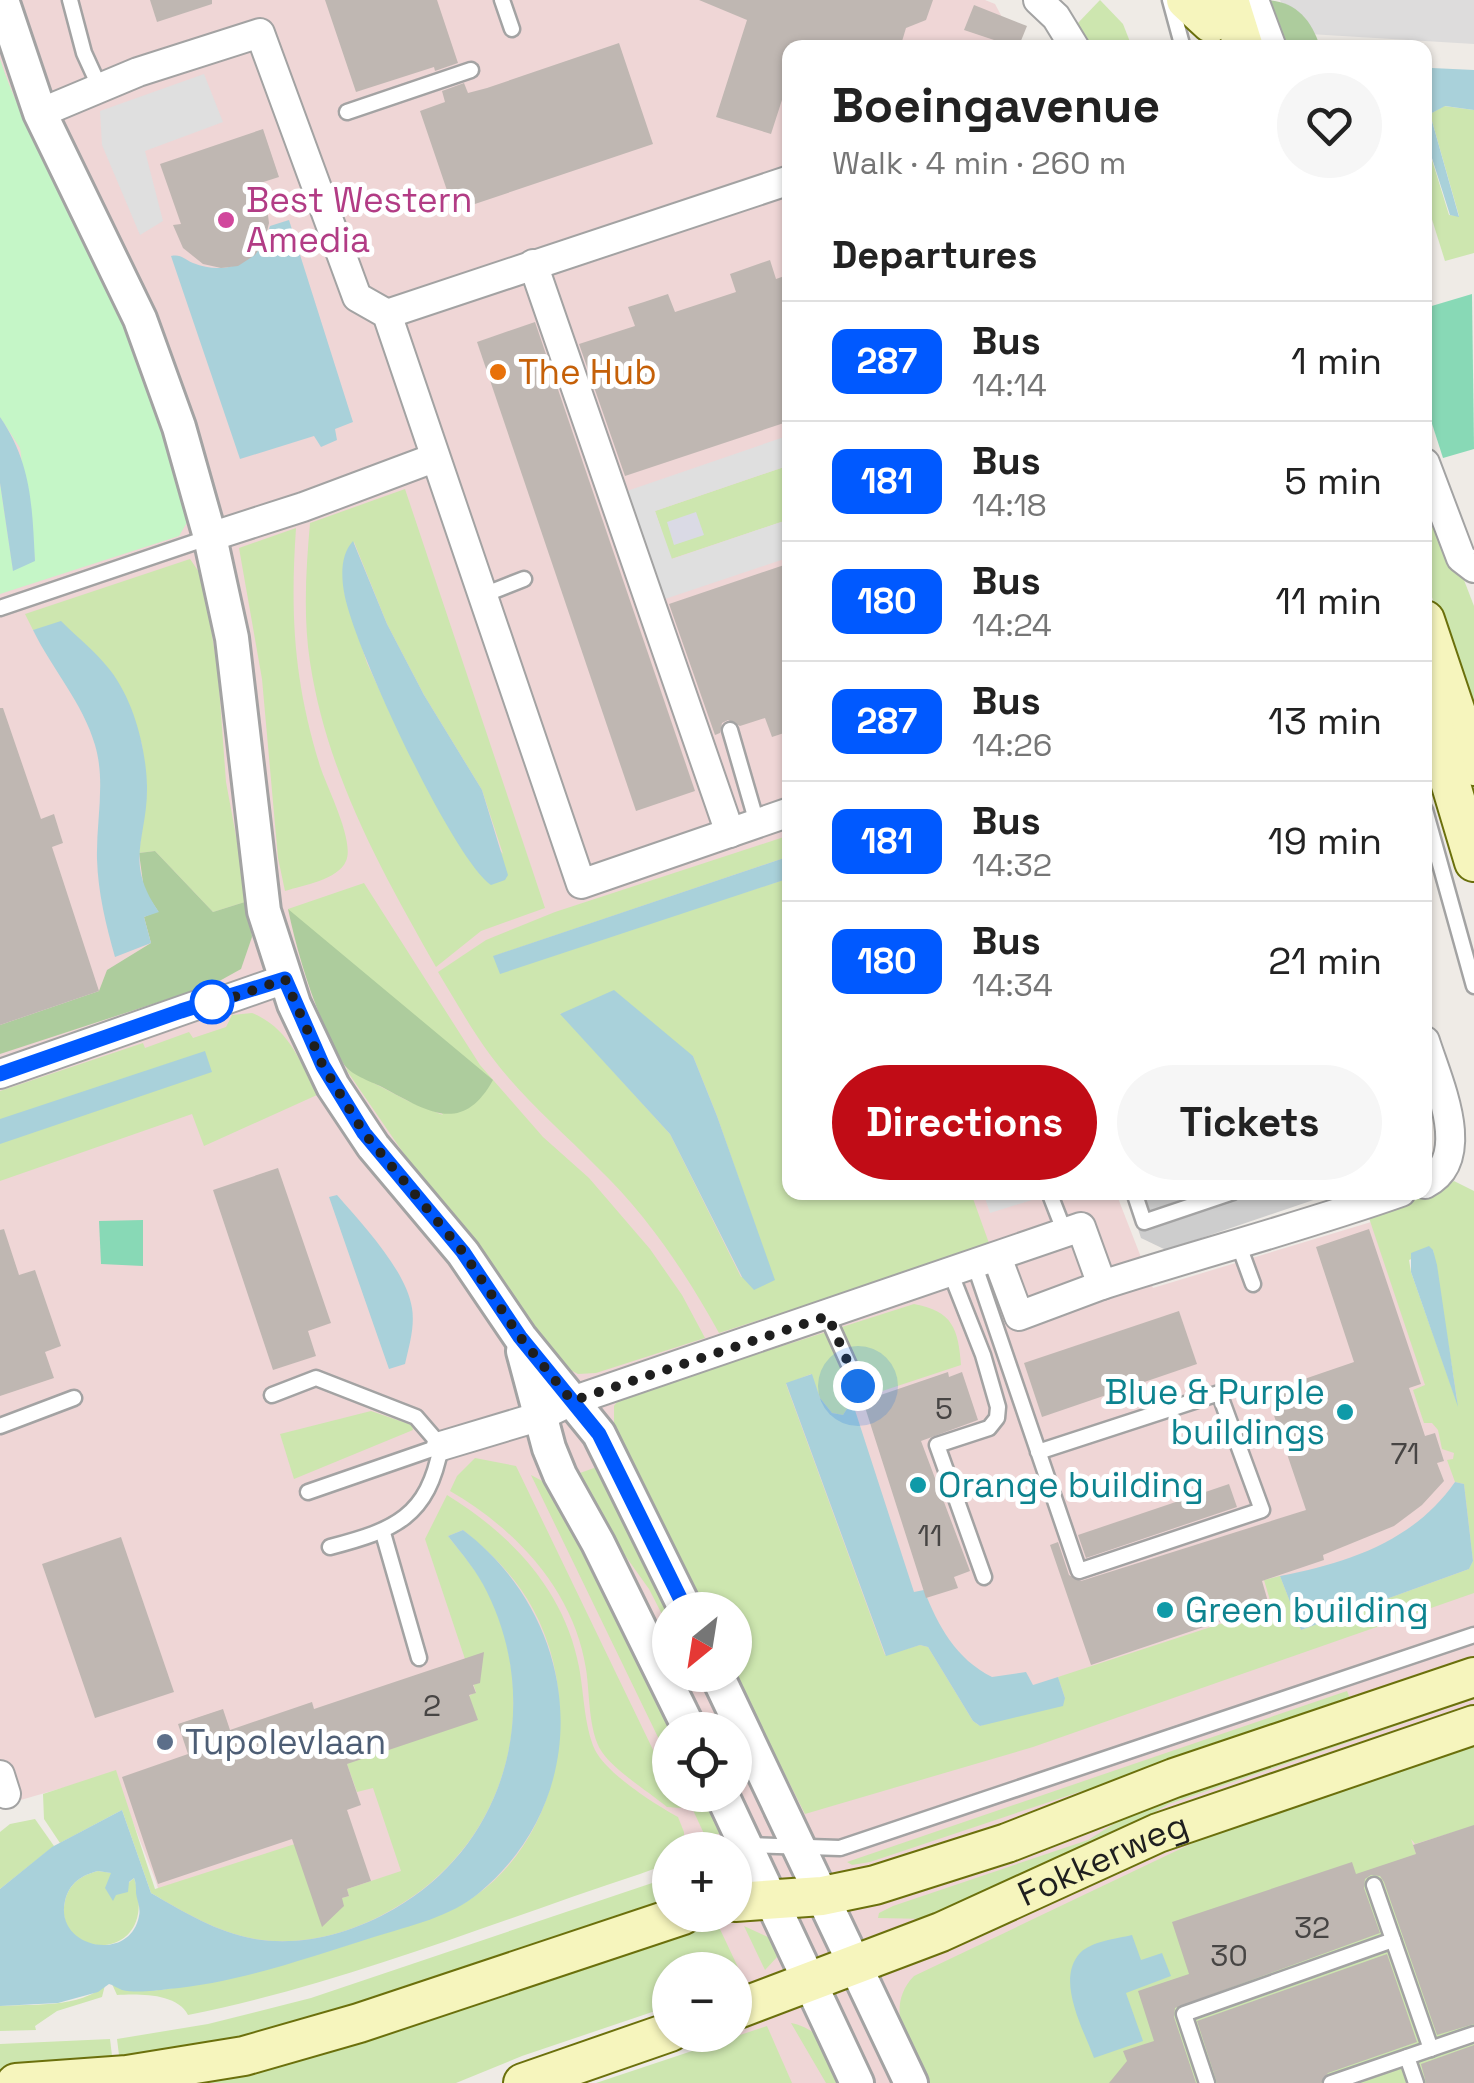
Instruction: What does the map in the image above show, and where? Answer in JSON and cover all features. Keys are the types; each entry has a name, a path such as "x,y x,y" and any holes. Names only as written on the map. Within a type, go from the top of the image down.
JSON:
{"main road":[{"path":"1206,20 1233,40"},
{"path":"1432,641 1474,766"},
{"path":"1432,721 1474,862"},
{"name":"Fokkerweg","path":"753,1901 822,1896 876,1885 1007,1843 1174,1778 1474,1677"},
{"name":"Fokkerweg","path":"752,2004 941,1932 1158,1833 1474,1725"},
{"path":"16,2083 156,2072 259,2052 360,2023 652,1925"},
{"path":"523,2083 652,2038"}],"street":[{"path":"2,0 40,113 140,319 180,427 232,638 264,911 285,979 323,1066 364,1133 463,1252 520,1337 606,1446 677,1592"},
{"path":"1254,0 1269,40"},
{"path":"1042,3 1068,40"},
{"path":"40,113 138,72 260,33 357,297 387,314 581,884 782,815"},
{"path":"387,314 782,183"},
{"path":"532,264 648,595 743,828"},
{"path":"210,537 434,458"},
{"path":"1432,482 1460,558 1474,568"},
{"path":"0,1074 206,1002 225,1000 285,979"},
{"path":"1432,1061 1456,1131 1456,1152 1449,1168 1432,1179"},
{"path":"974,1266 1019,1316 1238,1241 1302,1227 1378,1200"},
{"path":"440,1446 540,1416 572,1401 1082,1228 1102,1286"},
{"path":"520,1337 560,1475 598,1542 681,1712"},
{"path":"725,1692 911,2083"},
{"path":"753,1901 809,1983 857,2083"}],"lane":[{"path":"70,0 84,53 100,88"},
{"path":"502,0 512,29"},
{"path":"1170,0 1206,20"},
{"path":"347,112 471,70"},
{"path":"0,608 210,537"},
{"path":"481,596 524,579"},
{"path":"730,730 743,828"},
{"path":"1432,835 1474,986"},
{"path":"1053,1200 1065,1233"},
{"path":"1137,1200 1144,1222 1209,1200"},
{"path":"1238,1241 1253,1284"},
{"path":"974,1266 982,1355 998,1407 997,1418 990,1428 937,1445 984,1577"},
{"path":"974,1266 1038,1452 1079,1571 1262,1510 1219,1393 1038,1452"},
{"path":"828,1316 858,1386"},
{"path":"272,1395 316,1378 416,1417 440,1446 435,1477 426,1496 383,1533 330,1547"},
{"path":"0,1426 74,1398"},
{"path":"308,1492 440,1446"},
{"path":"383,1533 419,1658"},
{"path":"752,1845 836,1849 1474,1635"},
{"path":"1374,1886 1431,2049"},
{"path":"1207,2083 1184,2014 1394,1940"},
{"path":"1331,2083 1363,2078 1407,2057 1474,2034"},
{"path":"1407,2057 1416,2083"}],"shaded area":[{"path":"0,0 985,0 995,4 1014,40 782,40 782,1200 1119,1200 1153,1288 1381,1219 1474,1422 1474,2083 758,2083 745,2052 752,2052 752,1952 719,1952 700,1932 752,1932 752,1832 652,1832 652,1840 191,1991 156,1882 114,1773 0,1806"},
{"path":"1280,0 1474,0 1474,44 1293,33"},
{"path":"204,74 223,122 145,151 163,221 140,235 102,145 100,111"},
{"path":"782,438 782,468 655,511 672,559 782,522 782,560 662,600 624,492"},
{"path":"696,512 704,535 674,545 667,522"},
{"path":"986,1200 1032,1200 990,1213"},
{"path":"1128,1200 1313,1200 1166,1250 1141,1238"}],"green space":[{"path":"1100,0 1123,24 1129,40 1085,40 1077,24"},
{"path":"1263,0 1292,7 1306,19 1317,40 1278,40"},
{"path":"0,59 19,109 107,285 157,417 189,519 179,536 0,594 0,483 13,570 35,560 20,448 0,417"},
{"path":"1444,106 1474,110 1474,253 1445,261 1432,219 1432,160 1449,215 1459,216 1432,113"},
{"path":"1472,294 1474,449 1443,458 1432,424 1432,306"},
{"path":"782,468 782,522 671,559 655,511"},
{"path":"405,489 545,908 481,931 436,967 376,857 329,743 308,645 310,523","holes":["354,542 387,624 424,695 482,790 503,854 398,730 367,663 344,592"]},
{"path":"1432,497 1474,606 1474,709 1452,661 1432,597"},
{"path":"296,528 294,620 299,677 311,735 344,828 348,852 336,873 285,891 278,858 262,679 239,548"},
{"path":"190,559 203,578 218,673 226,782 248,901 213,912 155,851 139,853 147,789 142,745 133,716 109,670 50,627 33,630 25,614"},
{"path":"782,838 782,859 494,956 782,880 782,1200 974,1200 990,1246 719,1333 649,1225 503,1071 438,972 486,940 555,912","holes":["560,1013 693,1056 774,1280 741,1277 670,1134"]},
{"path":"155,851 213,912 248,901 252,937 241,969 214,984 0,1054 0,1025 99,991 107,970 151,943 144,917 158,911 144,890 139,853"},
{"path":"364,883 480,1065 543,1137 589,1178 650,1249 682,1295 705,1338 596,1373 578,1374 557,1363 466,1228 413,1167 345,1068 443,1115 288,909"},
{"path":"288,909 493,1080 481,1097 469,1108 443,1114 414,1104 346,1067 317,1008"},
{"path":"252,1013 284,1037 317,1095 204,1146 192,1114 0,1181 0,1091 143,1043 145,1048 189,1032 193,1038 226,1027 232,1015"},
{"path":"1454,1181 1474,1191 1474,1593 1033,1747 805,1814 744,1692 752,1692 752,1592 693,1592 614,1426 614,1406 620,1398 914,1304 945,1317 958,1341 961,1365 852,1401 843,1415 832,1413 820,1398 811,1374 786,1384 885,1655 920,1645 928,1647 973,1721 980,1726 1065,1698 1058,1677 1272,1607 1264,1580 1280,1576 1301,1630 1469,1569 1473,1561 1464,1484 1455,1482 1447,1460 1453,1459 1454,1453 1442,1449 1438,1430 1432,1423 1424,1423 1413,1390 1425,1385 1368,1215 1414,1200 1432,1200 1432,1194","holes":["1433,1250 1456,1400 1409,1260"]},
{"path":"143,1220 143,1266 101,1264 99,1221"},
{"path":"371,1411 412,1425 413,1430 294,1479 280,1434"},
{"path":"475,1458 516,1466 652,1748 652,1795 608,1759 597,1743 579,1641 555,1588 519,1543 450,1491 457,1476"},
{"path":"605,1464 662,1592 652,1595 569,1477"},
{"path":"531,1475 546,1483 554,1481 652,1683 652,1692 657,1692 666,1712 652,1712 652,1725"},
{"path":"447,1495 493,1528 532,1567 548,1589 572,1639 595,1750 621,1779 652,1801 652,1812 670,1812 678,1817 684,1832 652,1832 652,1870 303,1987 188,2015 167,1999 117,1995 112,1984 140,1991 191,1985 294,1961 431,1918 475,1896 505,1870 528,1838 545,1802 556,1764 560,1724 557,1684 548,1645 526,1597 502,1566 463,1530 448,1536 488,1592 505,1636 513,1681 512,1726 504,1770 487,1811 463,1849 432,1882 393,1909 326,1936 273,1941 241,1936 151,1893 122,1810 60,1843 44,1819 43,1794 116,1770 155,1889 301,1842 323,1904 349,1896 347,1889 401,1871 373,1788 357,1792 347,1764 476,1692 425,1539"},
{"path":"1347,1691 1351,1701 1128,1781 1079,1792 870,1862 847,1862"},
{"path":"1474,1691 1474,1699 1169,1804 1090,1849 927,1919 878,1918 879,1913 893,1906 1088,1840 1136,1810"},
{"path":"1474,1739 1474,1826 1415,1844 1411,1839 1468,2008 1474,2007 1474,2083 925,2083 906,2042 900,2015 900,2001 914,1976 1262,1810"},
{"path":"694,1812 715,1812 724,1832 703,1832"},
{"path":"35,1819 54,1846 0,1889 0,1832 10,1824"},
{"path":"98,1871 112,1873 116,1894 134,1878 139,1907 133,1927 121,1940 105,1945 88,1943 74,1935 65,1921 65,1901 70,1889"},
{"path":"652,1883 652,1911 328,2020 120,2063 117,2039 208,2024 311,1998"},
{"path":"752,1930 772,1939 779,1955 765,1970 747,1932"},
{"path":"673,1932 721,1932 731,1952 652,1952 652,2012 456,2083 167,2083"},
{"path":"105,1985 102,1997 57,2011 35,2026 36,2030 0,2031 0,2006 70,2001"},
{"path":"791,2023 819,2038 847,2083 826,2083"},
{"path":"767,2026 792,2083 596,2083 689,2052 752,2052 752,2031"},
{"path":"110,2039 113,2064 0,2071 0,2044"}],"water":[{"path":"1432,68 1474,70 1474,110 1445,106 1432,113"},
{"path":"1432,121 1459,217 1450,215 1432,158"},
{"path":"289,220 353,422 335,429 337,440 321,447 314,436 240,459 171,256 206,267 230,267 258,249 270,226"},
{"path":"0,417 19,452 33,522 35,561 13,571 0,483"},
{"path":"353,541 387,624 424,695 482,790 508,875 505,880 491,885 474,867 429,794 384,700 344,592 343,565"},
{"path":"61,621 99,657 118,682 132,710 144,756 147,786 140,863 148,894 159,912 144,917 151,943 115,957 98,872 100,787 95,745 83,715 33,630"},
{"path":"782,859 782,881 500,974 493,956"},
{"path":"614,990 693,1056 775,1280 754,1290 742,1277 670,1134 560,1014"},
{"path":"205,1051 212,1072 0,1144 0,1119"},
{"path":"337,1195 382,1248 408,1293 413,1322 405,1364 389,1369 329,1197"},
{"path":"1429,1246 1437,1265 1458,1407 1411,1272 1411,1253"},
{"path":"812,1374 820,1398 832,1413 843,1415 852,1401 914,1592 924,1590 935,1616 958,1651 992,1677 1026,1672 1033,1685 1058,1677 1065,1698 1063,1706 980,1726 973,1721 928,1647 920,1645 886,1656 786,1383"},
{"path":"1455,1482 1464,1484 1473,1561 1469,1569 1301,1630 1280,1576 1330,1564 1378,1546 1420,1520"},
{"path":"463,1530 503,1567 532,1611 552,1658 560,1708 558,1758 543,1807 517,1853 479,1893 429,1920 246,1975 151,1991 127,1991 109,1984 98,1992 58,2003 0,2006 0,1889 52,1847 122,1810 151,1893 227,1932 255,1939 309,1939 361,1925 394,1909 432,1882 464,1849 488,1811 504,1770 512,1726 512,1681 504,1636 487,1592 448,1536","holes":["98,1871 111,1873 105,1888 113,1901 116,1895 128,1892 129,1882 134,1878 139,1916 133,1931 122,1941 94,1944 71,1930 65,1917 65,1901 70,1889 82,1878"]},
{"path":"1132,1935 1141,1960 1162,1953 1171,1976 1126,1993 1143,2041 1094,2058 1074,2005 1070,1977 1073,1964 1091,1946"}],"building":[{"path":"150,0 212,0 212,4 157,22"},
{"path":"325,0 437,0 458,63 356,92"},
{"path":"699,0 933,0 926,20 906,28 902,40 782,40 782,100 771,134 716,117 747,20"},
{"path":"974,5 1027,26 1021,40 994,40 964,30"},
{"path":"619,43 653,144 454,211 420,111 445,102 442,91 464,83 468,93"},
{"path":"263,129 279,177 254,185 266,200 269,223 265,240 255,255 238,266 203,264 183,248 173,225 181,224 160,164"},
{"path":"770,260 776,279 782,277 782,424 625,476 579,344 635,326 628,307 668,294 675,312 736,292 730,274"},
{"path":"535,322 695,791 636,811 477,342"},
{"path":"782,566 782,734 772,737 765,718 740,726 728,720 715,735 669,604"},
{"path":"0,708 41,819 54,814 63,843 52,847 99,991 0,1025"},
{"path":"278,1168 331,1323 308,1331 316,1356 273,1370 213,1190"},
{"path":"4,1229 19,1275 35,1270 61,1346 45,1352 54,1378 0,1396 0,1230"},
{"name":"Blue & Purple buildings","path":"1369,1229 1421,1384 1409,1388 1425,1436 1435,1433 1444,1461 1437,1463 1444,1481 1422,1505 1394,1526 1323,1555 1324,1560 1262,1581 1269,1605 1091,1665 1050,1545 1058,1542 1069,1575 1081,1581 1306,1510 1266,1392 1354,1362 1316,1247"},
{"path":"1179,1311 1197,1364 1042,1417 1024,1363"},
{"name":"Orange building","path":"948,1372 949,1377 962,1372 978,1420 921,1441 970,1571 954,1577 958,1588 926,1598 863,1401"},
{"path":"1229,1484 1237,1507 1086,1558 1078,1535"},
{"path":"121,1537 174,1692 95,1718 42,1564"},
{"path":"484,1652 480,1683 473,1685 476,1693 469,1695 478,1720 347,1764 361,1805 347,1810 371,1881 347,1889 349,1896 342,1898 344,1906 322,1927 292,1839 158,1884 122,1777 188,1754 178,1724 223,1709 230,1730 312,1702 314,1709"},
{"path":"1474,1825 1474,2024 1437,2035 1384,1882 1380,1876 1371,1875 1365,1879 1364,1888 1380,1933 1175,2008 1174,2017 1196,2083 1109,2083 1127,2061 1123,2051 1154,2041 1138,1991 1189,1974 1172,1922 1352,1862 1356,1874 1416,1854 1413,1845"},
{"path":"1387,1954 1417,2042 1328,2073 1321,2083 1217,2083 1197,2021"},
{"path":"1474,2045 1474,2083 1426,2083 1421,2064"}],"bus line":[{"name":"287","path":"0,1074 206,1002 225,1000 285,979 333,1086 364,1133 463,1252 520,1337 599,1434 677,1592"}],"place":[{"name":"Best Western Amedia","path":"226,220"},
{"name":"The Hub","path":"498,372"},
{"name":"Blue & Purple buildings","path":"1345,1412"},
{"name":"Orange building","path":"918,1485"},
{"name":"Green building","path":"1165,1610"},
{"name":"Tupolevlaan","path":"165,1742"}],"route":[{"path":"212,1002 206,1002 225,1000 285,979 333,1086 364,1133 463,1252 520,1337 572,1401 828,1316 858,1386"}]}
